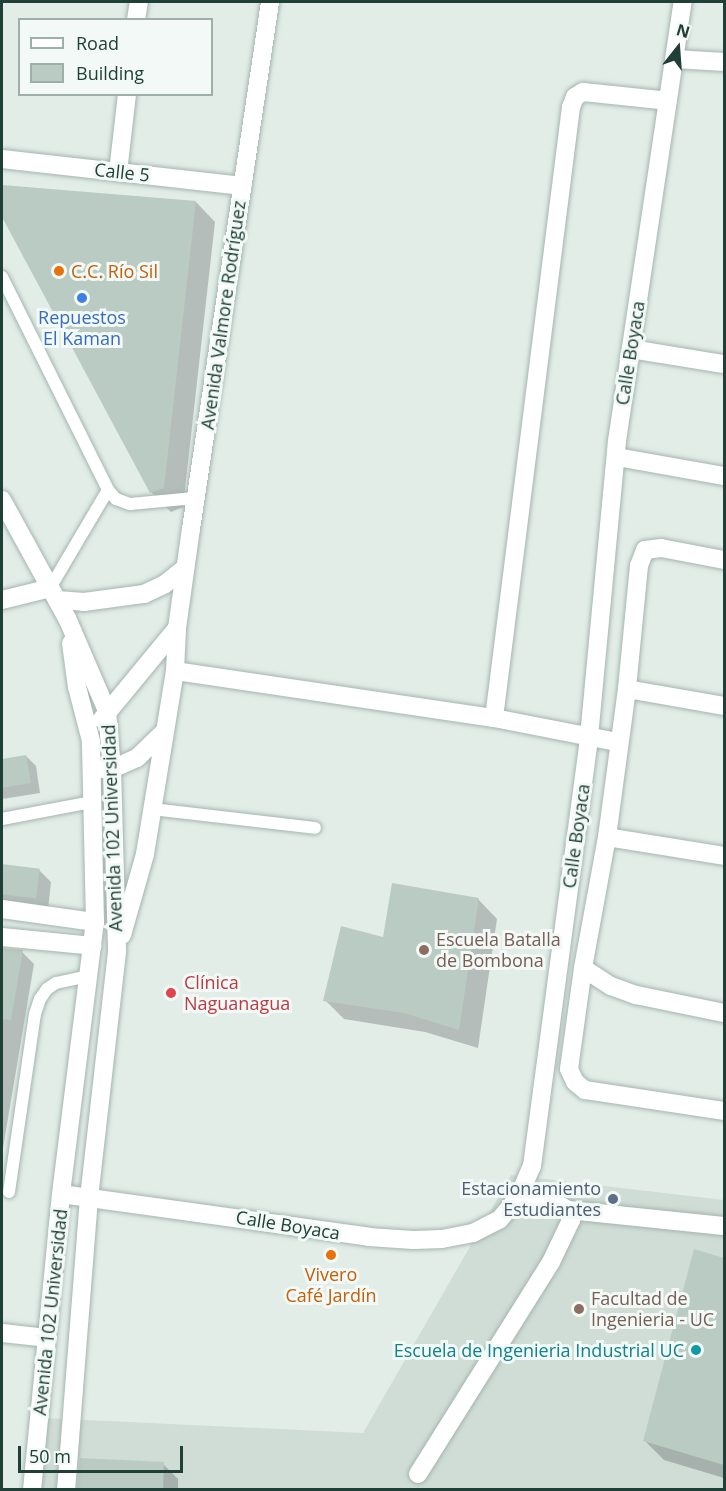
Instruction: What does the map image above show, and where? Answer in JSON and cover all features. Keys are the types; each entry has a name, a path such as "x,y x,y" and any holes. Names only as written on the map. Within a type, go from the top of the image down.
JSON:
{"street":[{"path":"136,18 138,2"},
{"name":"Avenida Valmore Rodríguez","path":"117,952 145,854 175,671 177,628 195,498 270,2"},
{"name":"Calle Boyaca","path":"61,1194 369,1237 413,1240 442,1239 473,1233 500,1219 519,1196 532,1166 589,737 617,458 631,349 683,2"},
{"path":"675,59 724,62"},
{"path":"494,718 571,107 575,97 583,93 668,101"},
{"path":"118,172 127,96"},
{"name":"Calle 5","path":"2,159 242,186"},
{"path":"631,349 724,364"},
{"path":"617,458 724,476"},
{"path":"2,501 67,618"},
{"path":"724,560 661,548 645,550 639,566 627,689 618,742 607,837 583,968 569,1069 575,1082 592,1091 724,1111"},
{"path":"2,600 54,594 84,602 144,594 165,584 186,567"},
{"name":"Avenida 102 Universidad","path":"66,1490 89,1198 117,952 112,769 107,711 67,618"},
{"name":"Avenida 102 Universidad","path":"32,1490 61,1194 95,922 91,741 77,687 67,618"},
{"path":"91,741 107,711 177,628"},
{"path":"175,671 494,718 618,742"},
{"path":"627,689 724,706"},
{"path":"92,770 112,769 137,758 164,732"},
{"path":"607,837 724,856"},
{"path":"2,909 95,922"},
{"path":"2,937 93,946"},
{"path":"583,968 611,986 636,995 724,1013"},
{"path":"519,1196 561,1206 568,1210 724,1226"},
{"path":"418,1474 551,1263 571,1220 568,1210"},
{"path":"2,1333 47,1338"}],"lane":[{"path":"2,277 108,490 116,499 130,504 195,498"},
{"path":"54,594 108,490"},
{"path":"2,819 92,802"},
{"path":"152,809 315,828"},
{"path":"9,1192 35,1014 40,999 47,989 56,983 88,976"}],"shaded area":[{"name":"Facultad de Ingenieria - UC","path":"511,1175 724,1200 724,1489 41,1490 44,1418 363,1433"}],"building":[{"path":"2,185 196,201 164,488 150,493 2,217"},
{"path":"26,755 31,783 2,788 2,759"},
{"path":"2,864 40,869 36,898 2,894"},
{"path":"392,883 479,898 459,1030 404,1013 323,1001 341,926 383,937"},
{"path":"2,948 23,950 11,1020 2,1019"},
{"name":"Escuela de Ingenieria Industrial UC","path":"694,1249 724,1258 724,1465 643,1441"},
{"path":"80,1458 164,1462 163,1490 77,1490"}],"place":[{"name":"C.C. Río Sil","path":"59,271"},
{"name":"Repuestos El Kaman","path":"82,298"},
{"name":"Escuela Batalla de Bombona","path":"424,950"},
{"name":"Clínica Naguanagua","path":"171,993"},
{"name":"Estacionamiento Estudiantes","path":"613,1199"},
{"name":"Vivero Café Jardín","path":"331,1255"},
{"name":"Facultad de Ingenieria - UC","path":"579,1309"},
{"name":"Escuela de Ingenieria Industrial UC","path":"696,1350"}]}
